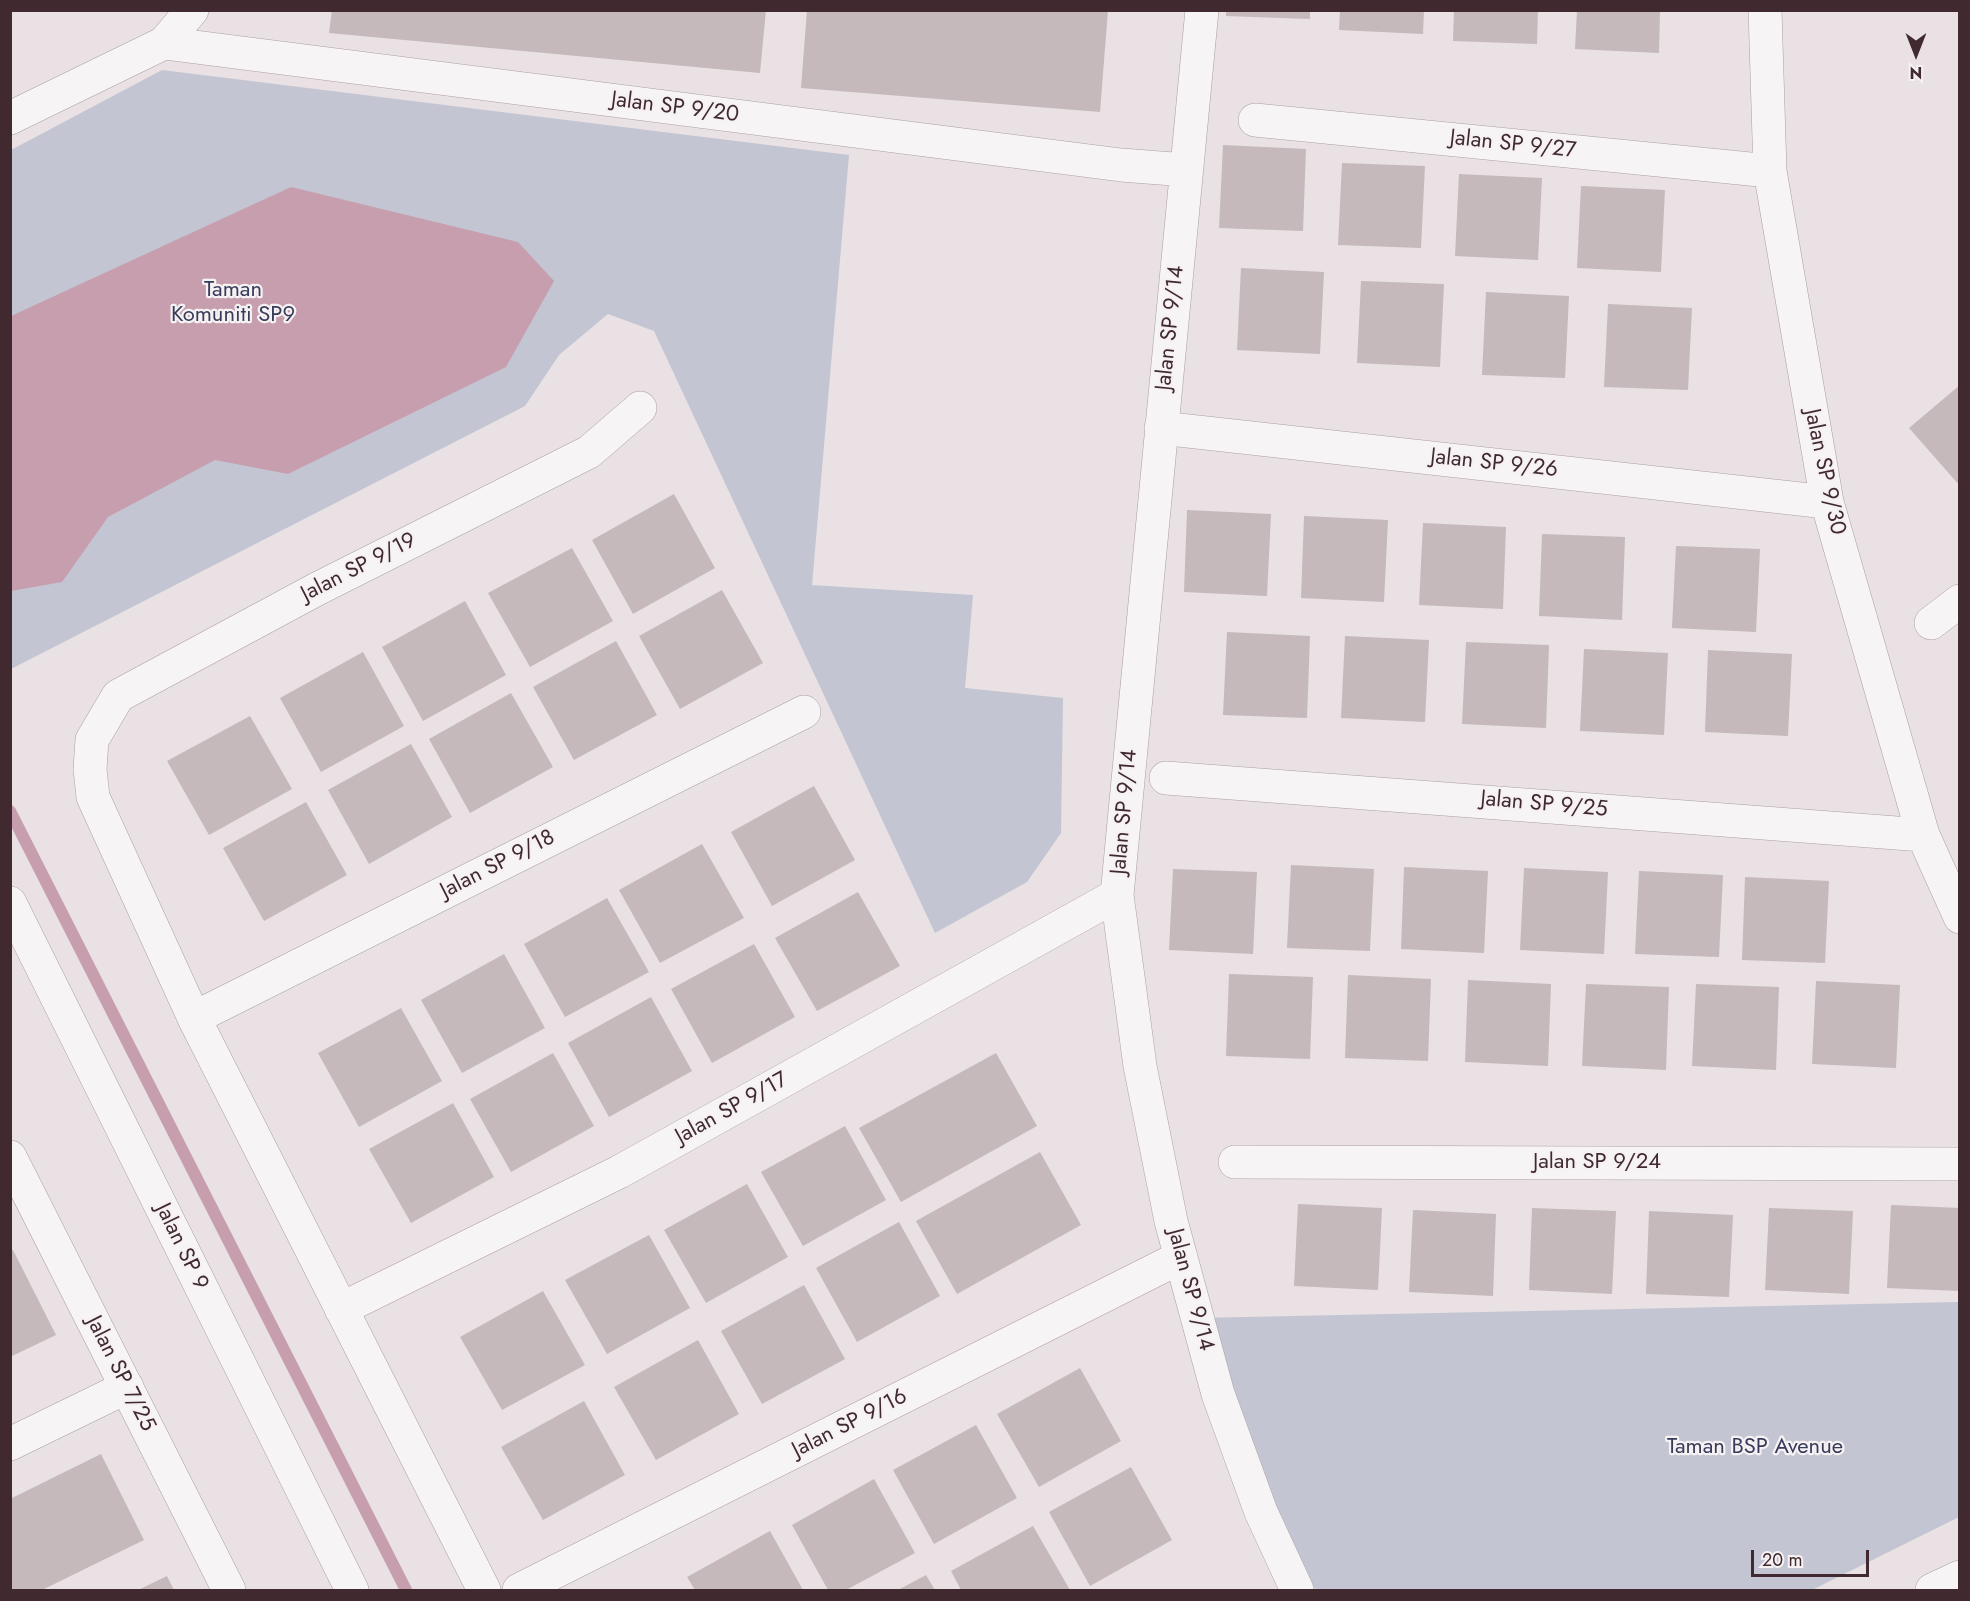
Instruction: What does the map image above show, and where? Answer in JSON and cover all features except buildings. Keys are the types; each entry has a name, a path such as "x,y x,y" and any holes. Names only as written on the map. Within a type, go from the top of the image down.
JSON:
{"street":[{"path":"10,118 164,43 192,10"},
{"name":"Jalan SP 9/14","path":"1202,10 1117,895 1140,1066 1171,1221 1218,1394 1261,1512 1297,1590"},
{"name":"Jalan SP 9/30","path":"1765,10 1770,171 1827,502 1923,835 1959,917"},
{"name":"Jalan SP 9/20","path":"164,43 1121,165 1186,170"},
{"name":"Jalan SP 9/27","path":"1255,120 1770,171"},
{"name":"Jalan SP 9/19","path":"194,1018 93,797 90,769 92,740 118,696 317,589 589,452 640,408"},
{"name":"Jalan SP 9/26","path":"1161,428 1827,502"},
{"path":"1931,623 1959,601"},
{"name":"Jalan SP 9/18","path":"194,1018 804,712"},
{"name":"Jalan SP 9/25","path":"1166,778 1923,835"},
{"name":"Jalan SP 9/17","path":"341,1310 619,1172 1117,895"},
{"name":"Jalan SP 9","path":"10,903 352,1590"},
{"path":"194,1018 484,1590"},
{"name":"Jalan SP 7/25","path":"10,1157 230,1590"},
{"name":"Jalan SP 9/24","path":"1235,1162 1959,1164"},
{"name":"Jalan SP 9/16","path":"519,1590 1181,1257"},
{"path":"10,1444 127,1387"},
{"path":"1932,1590 1959,1576"}],"green space":[{"name":"Taman Komuniti SP9","path":"162,70 849,155 812,585 973,595 965,688 1063,698 1061,833 1027,882 935,933 654,331 608,314 559,355 525,406 11,669 11,150"},
{"name":"Taman BSP Avenue","path":"1959,1302 1959,1517 1812,1590 1316,1590 1271,1534 1198,1318"}],"shaded area":[{"path":"291,187 518,242 554,281 506,367 288,474 215,460 108,517 62,582 11,591 11,316"}],"waterway":[{"path":"10,811 406,1590"}]}
